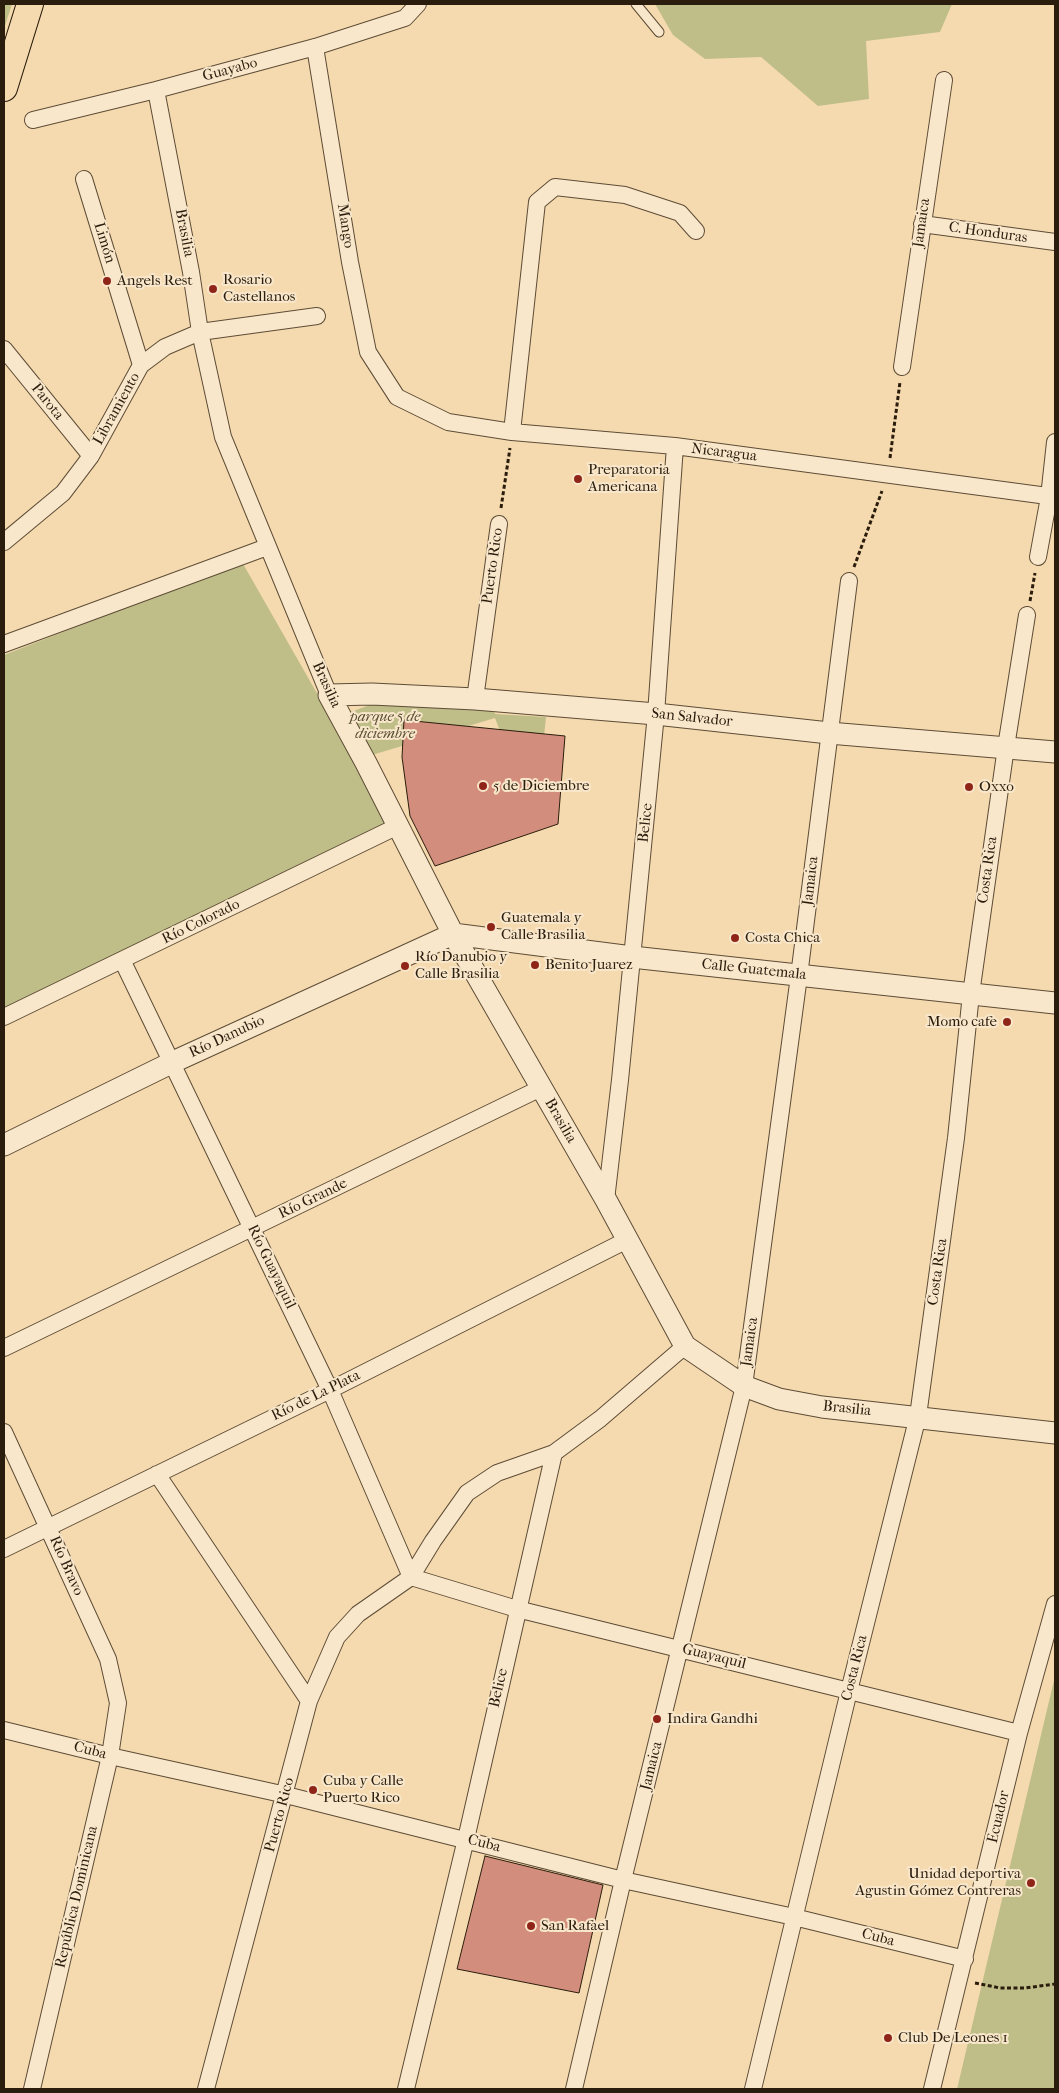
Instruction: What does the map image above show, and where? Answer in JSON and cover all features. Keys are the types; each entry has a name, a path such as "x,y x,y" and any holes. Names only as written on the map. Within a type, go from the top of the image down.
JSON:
{"main road":[{"path":"4,88 30,4"}],"street":[{"name":"Guayabo","path":"33,120 156,90 315,47 405,18 418,4"},
{"name":"Mango","path":"315,47 350,262 368,352 397,397"},
{"name":"Jamaica","path":"902,367 944,80"},
{"name":"Brasilia","path":"156,90 191,272 200,332 223,437 267,547 329,694 453,934 606,1200 685,1346 744,1386 779,1399 822,1407 918,1416 1055,1433"},
{"name":"Limón","path":"84,179 141,365"},
{"path":"512,432 537,202 555,187 625,195 680,213 696,231"},
{"name":"C. Honduras","path":"922,224 1055,242"},
{"name":"Libramiento","path":"4,542 63,493 91,456 141,365 165,347 200,332 317,316"},
{"name":"Parota","path":"4,349 91,456"},
{"name":"Nicaragua","path":"397,397 448,422 512,432 675,446 1052,497"},
{"path":"1038,557 1052,497 1055,442"},
{"name":"Belice","path":"606,1200 656,714 675,446"},
{"name":"Puerto Rico","path":"475,699 499,524"},
{"path":"4,644 267,547"},
{"name":"Jamaica","path":"574,2089 744,1386 799,976 848,581"},
{"name":"Costa Rica","path":"753,2089 849,1691 918,1416 956,1138 971,994 1027,615"},
{"name":"San Salvador","path":"329,694 475,699 656,714 829,733 1055,752"},
{"name":"Río Colorado","path":"4,1017 398,826"},
{"name":"Calle Guatemala","path":"453,934 632,957 1055,1003"},
{"name":"Río Danubio","path":"4,1145 173,1062 453,934"},
{"name":"Río Guayaquil","path":"122,960 330,1390 411,1577"},
{"name":"Río Grande","path":"4,1348 540,1088"},
{"name":"Río de La Plata","path":"4,1549 330,1390 628,1240"},
{"path":"411,1577 433,1541 467,1493 497,1473 554,1453 600,1418 685,1346"},
{"name":"Río Bravo","path":"4,1432 108,1659 118,1703"},
{"name":"Belice","path":"406,2089 466,1839 554,1453"},
{"path":"157,1474 309,1701"},
{"name":"Puerto Rico","path":"206,2089 286,1795 309,1701 336,1637 358,1614 411,1577"},
{"name":"Guayaquil","path":"411,1577 517,1609 1019,1733"},
{"name":"Ecuador","path":"932,2089 1019,1733 1055,1604"},
{"name":"República Dominicana","path":"32,2089 110,1756 118,1703"},
{"name":"Cuba","path":"4,1730 110,1756 286,1795 624,1880 794,1917 965,1959"}],"lane":[{"path":"636,4 659,32"}],"path":[{"name":"Puerto Rico","path":"499,524 512,432"},
{"path":"1027,615 1038,557"},
{"path":"959,1980 1000,1988 1025,1988 1055,1984"}],"green space":[{"path":"4,4 12,4 4,29"},
{"path":"655,4 952,4 940,32 866,41 869,99 818,106 761,57 705,59 673,35"},
{"path":"242,562 390,821 4,1010 4,655"},
{"name":"parque 5 de diciembre","path":"380,701 492,706 495,714 546,717 542,756 511,760 495,718 372,755 351,712"},
{"name":"Unidad deportiva Agustin Gómez Contreras","path":"1055,1676 1055,2089 957,2089"}],"building":[{"name":"5 de Diciembre","path":"404,720 565,736 558,824 435,866 410,816 402,757"},
{"name":"San Rafael","path":"485,1856 603,1885 579,1993 457,1969"}],"place":[{"name":"Angels Rest","path":"107,281"},
{"name":"Rosario Castellanos","path":"213,289"},
{"name":"Preparatoria Americana","path":"578,479"},
{"name":"5 de Diciembre","path":"483,786"},
{"name":"Oxxo","path":"969,787"},
{"name":"Guatemala y Calle Brasilia","path":"491,927"},
{"name":"Costa Chica","path":"735,938"},
{"name":"Benito Juarez","path":"535,965"},
{"name":"Río Danubio y Calle Brasilia","path":"405,966"},
{"name":"Momo cafe","path":"1007,1022"},
{"name":"Indira Gandhi","path":"657,1719"},
{"name":"Cuba y Calle Puerto Rico","path":"313,1790"},
{"name":"Unidad deportiva Agustin Gómez Contreras","path":"1031,1883"},
{"name":"San Rafael","path":"531,1926"},
{"name":"Club De Leones 1","path":"888,2038"}]}
